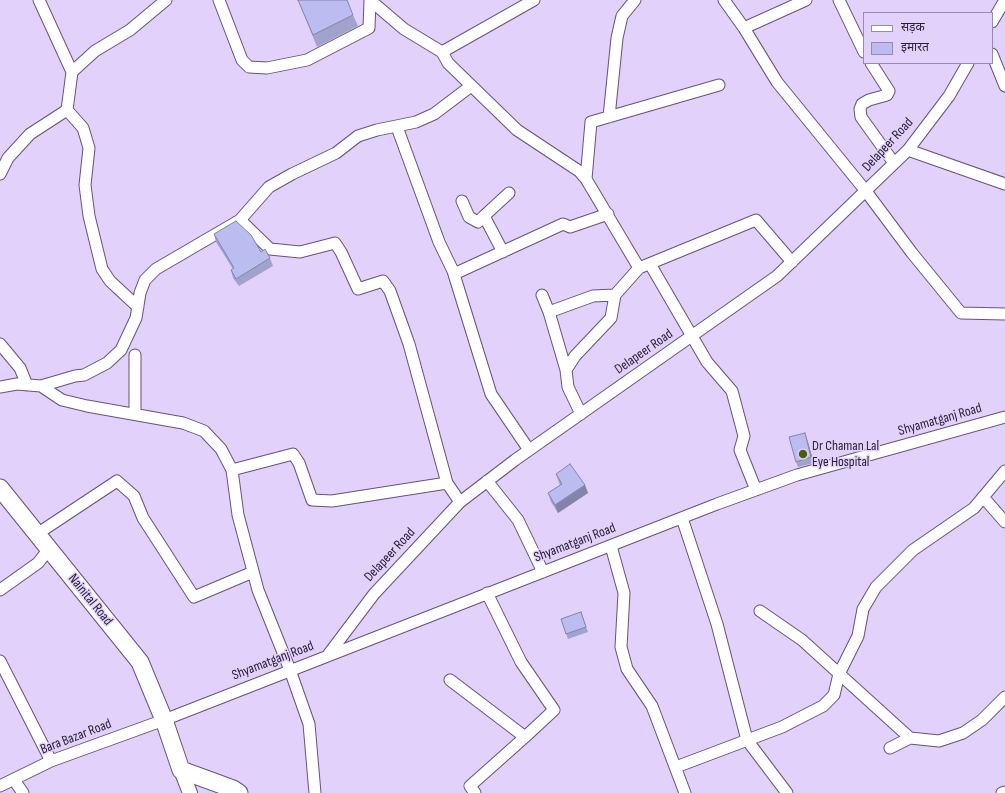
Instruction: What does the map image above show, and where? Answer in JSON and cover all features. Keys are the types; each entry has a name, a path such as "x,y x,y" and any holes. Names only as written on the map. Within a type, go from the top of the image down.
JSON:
{"highway":[{"name":"Nainital Road","path":"0,488 140,662 164,720 181,770"},
{"path":"181,770 224,793"},
{"path":"181,770 233,789 239,793"}],"main road":[{"path":"181,770 190,793"}],"street":[{"path":"39,0 72,72 67,110 83,128 88,148 85,185 89,216 102,269 110,281 138,307"},
{"path":"72,72 95,50 130,30 166,0"},
{"path":"219,0 242,60 249,67 267,68 307,60 368,28 370,0 404,29 442,52 448,63 517,130 579,171 586,179 608,214 639,268"},
{"path":"442,52 534,0"},
{"path":"609,117 617,38 622,16 635,0"},
{"path":"724,0 744,28 777,82 865,190 912,253 961,313 1005,314"},
{"path":"744,28 806,0"},
{"path":"839,0 863,50"},
{"path":"993,20 1005,0"},
{"path":"993,56 1005,86"},
{"path":"872,64 889,92 887,95 868,100 862,104 860,109 861,117 894,163"},
{"name":"Delapeer Road","path":"328,655 374,594 460,502 529,450 777,276 908,150 949,96 967,64"},
{"path":"586,179 591,122 719,85"},
{"path":"0,387 17,384 41,386 75,376 84,375 107,363 122,350 136,318 140,293 145,280 156,269 240,220 269,187 336,153 358,136 377,130 416,122 434,114 471,86"},
{"path":"0,174 8,158 30,134 67,110"},
{"path":"396,127 438,242 454,274 491,394 529,450"},
{"path":"908,150 1005,184"},
{"path":"462,200 469,217 478,222 509,193"},
{"path":"454,274 564,224 570,226 608,214"},
{"path":"484,216 503,252"},
{"path":"240,220 270,249 300,252 335,243 341,252 358,288 383,281 390,291 410,344 447,483 460,502"},
{"path":"566,370 574,356 611,318 615,295 639,268 756,220 792,262"},
{"path":"650,264 707,362 732,391 744,436 740,450 756,490"},
{"path":"549,312 593,296 615,295"},
{"path":"542,296 549,312 566,370 568,387 581,414"},
{"path":"0,344 20,368 28,385"},
{"path":"135,355 135,414"},
{"path":"41,386 62,400 87,406 184,423 204,431 221,449 232,470 238,515 258,590 290,670 309,724 315,793"},
{"name":"Shyamatganj Road","path":"164,720 487,593 797,475 1005,417"},
{"path":"232,470 293,454 299,463 312,500 332,501 447,483"},
{"path":"676,767 782,727 823,706 834,695 839,674 858,636 863,609 876,587 913,550 974,508 1005,471"},
{"path":"37,534 117,481 134,496 143,518 194,597 253,572"},
{"path":"488,481 518,520 543,572"},
{"path":"983,497 1005,522"},
{"path":"682,518 717,624 747,740 787,793"},
{"path":"611,546 624,593 621,647 627,668 652,706 685,793"},
{"path":"0,590 38,563 49,549"},
{"path":"475,793 470,786 554,710 521,662 487,593"},
{"path":"760,612 802,640 910,738"},
{"path":"0,661 51,761"},
{"path":"450,680 525,737"},
{"path":"890,748 910,738 939,741 963,733 982,720 1005,697"},
{"name":"Bara Bazar Road","path":"0,786 51,761 164,720"},
{"path":"14,780 23,793"}],"building":[{"path":"298,0 347,0 353,15 313,35"},
{"path":"236,221 251,235 261,252 265,249 270,258 236,279 231,270 234,268 214,234"},
{"path":"805,433 811,457 796,462 789,437"},
{"path":"570,464 585,485 555,505 548,493 562,484 556,474"},
{"path":"581,612 586,627 566,634 561,619"}],"place":[{"name":"Dr Chaman Lal Eye Hospital","path":"803,454"}]}
